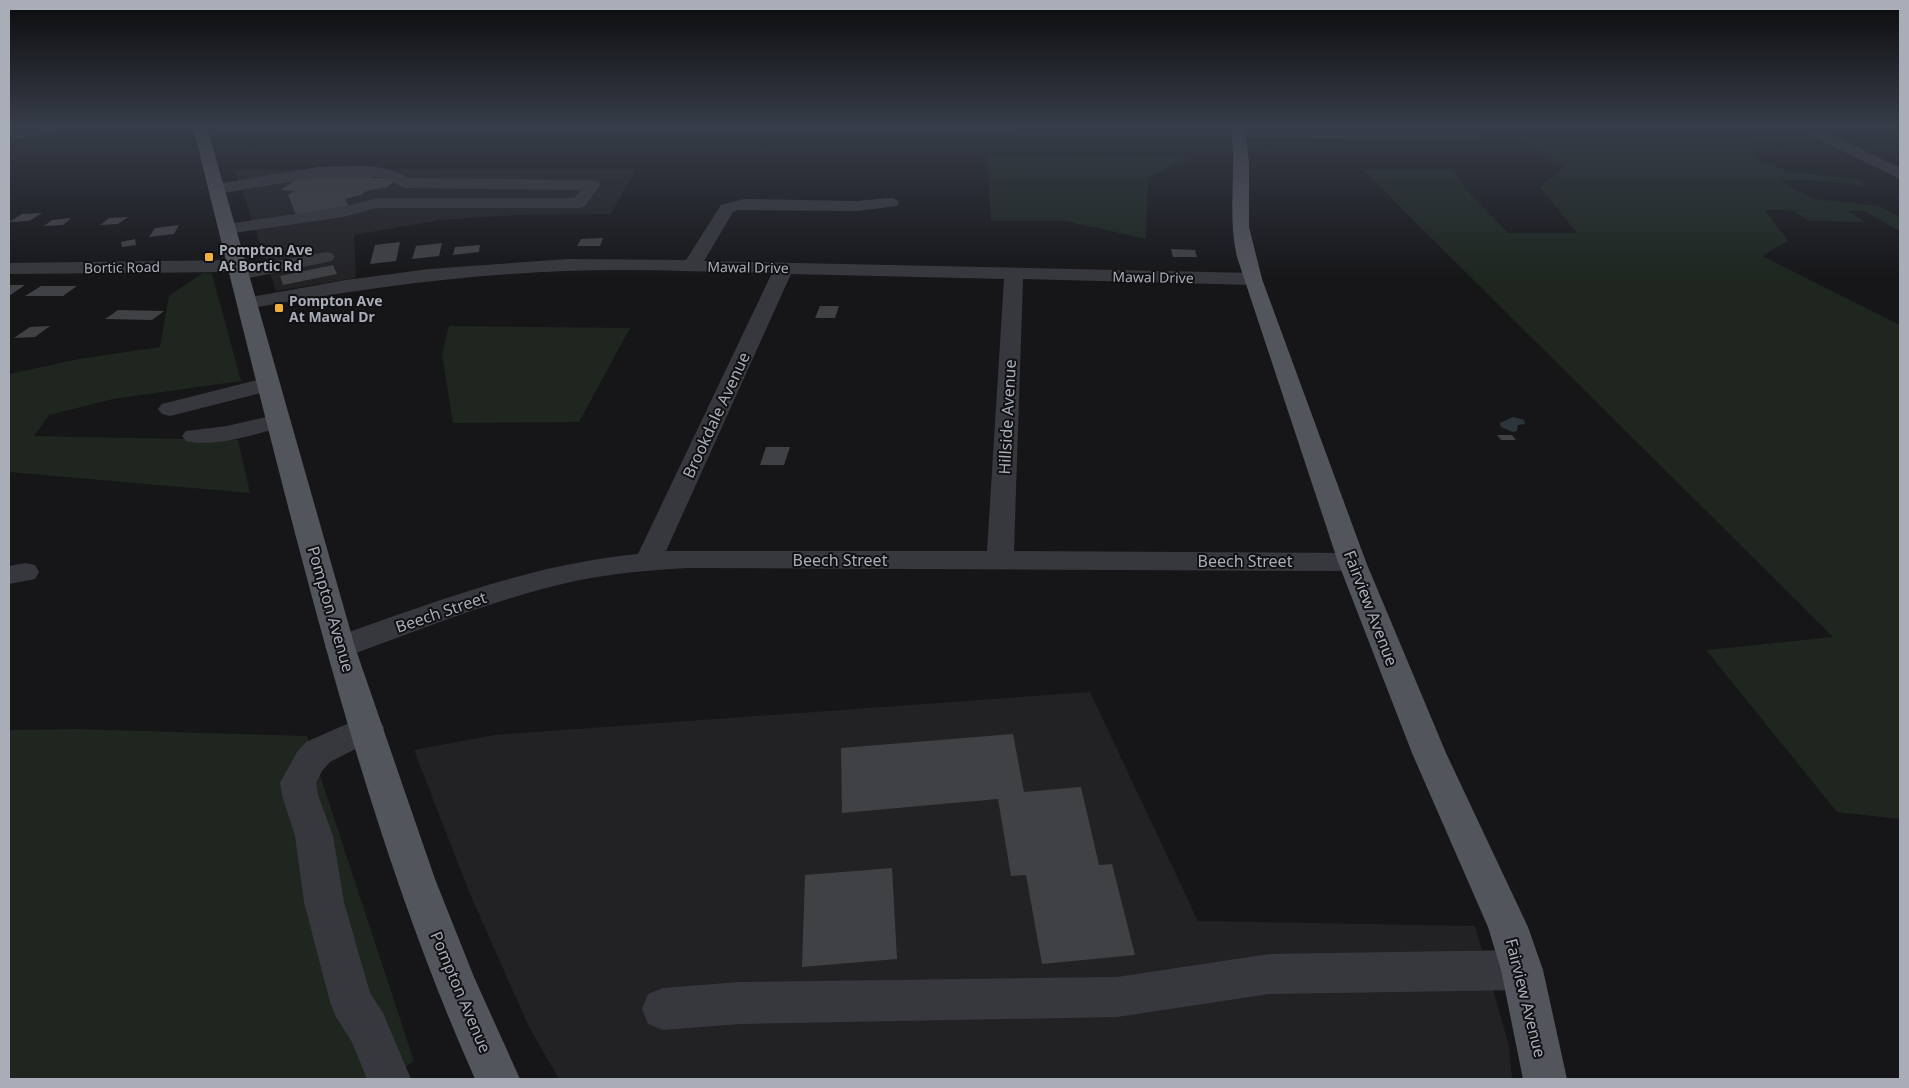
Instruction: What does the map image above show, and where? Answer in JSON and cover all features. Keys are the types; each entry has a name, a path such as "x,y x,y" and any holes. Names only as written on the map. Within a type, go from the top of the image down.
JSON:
{"main road":[{"name":"Pompton Avenue","path":"216,178 237,270 340,647 391,807 431,921 475,1030 498,1079"},
{"name":"Fairview Avenue","path":"1241,178 1240,219 1243,240 1253,279 1352,562 1429,753 1508,927 1522,970 1545,1079"}],"street":[{"path":"217,189 284,178"},
{"path":"227,229 343,212 377,203 579,203 592,185 404,183 396,178"},
{"path":"377,203 404,183"},
{"path":"692,266 727,210 733,206 744,204 857,206 891,203"},
{"name":"Bortic Road","path":"9,268 237,270 326,257"},
{"name":"Mawal Drive","path":"247,304 354,285 469,271 568,265 692,266 1253,279"},
{"name":"Brookdale Avenue","path":"648,561 784,268"},
{"name":"Hillside Avenue","path":"1000,561 1014,274"},
{"path":"170,409 269,384"},
{"path":"194,436 227,433 279,421"},
{"name":"Beech Street","path":"340,647 539,580 612,565 648,561 689,559 1352,562"},
{"path":"367,728 318,752 309,762 298,783 300,795 314,836 324,902 350,1002 368,1028 389,1079"},
{"path":"663,1009 740,1003 1117,997 1269,974 1522,970"}],"shaded area":[{"path":"238,178 631,178 611,214 518,215 440,220 354,235 356,278 276,291"},
{"path":"988,178 1148,178 1146,239 1065,221 991,221"},
{"path":"1371,178 1458,178 1465,188 1508,233 1577,233 1540,187 1551,178 1846,178 1858,179 1863,186 1813,180 1779,180 1814,199 1879,206 1900,217 1900,231 1864,211 1848,211 1865,222 1809,221 1793,211 1834,211 1765,210 1788,241 1762,256 1900,325 1900,819 1837,812 1706,650 1833,637"},
{"path":"203,273 212,274 241,381 113,399 49,415 34,436 238,440 250,493 9,472 9,374 79,359 160,347 169,296"},
{"path":"449,326 630,328 579,422 453,423 442,354"},
{"path":"1513,417 1524,420 1525,424 1518,425 1517,431 1513,432 1501,427 1500,423"},
{"path":"1090,692 1198,921 1475,926 1509,1046 1512,1079 559,1079 529,1027 470,894 414,750 494,735"},
{"path":"77,729 307,736 414,1061 387,1079 9,1079 9,730"}],"building":[{"path":"312,178 388,178 394,182 387,187 367,191 361,195 345,199 349,207 297,217 288,195 294,191 280,190 295,180"},
{"path":"42,213 29,221 9,222 22,214"},
{"path":"128,217 118,224 100,225 109,218"},
{"path":"71,218 63,225 44,226 52,220"},
{"path":"179,225 174,234 149,237 155,228"},
{"path":"603,238 600,246 577,246 581,239"},
{"path":"135,239 136,245 122,247 121,242"},
{"path":"400,242 396,261 370,264 375,245"},
{"path":"442,243 439,256 412,259 416,246"},
{"path":"480,245 479,252 453,255 455,247"},
{"path":"1171,249 1195,250 1197,257 1173,257"},
{"path":"333,265 337,274 283,285 280,276"},
{"path":"9,285 25,285 9,296"},
{"path":"41,286 77,286 63,296 25,296"},
{"path":"820,306 839,306 835,318 815,318"},
{"path":"118,310 164,311 152,320 105,319"},
{"path":"50,326 35,337 14,338 30,327"},
{"path":"1497,435 1512,435 1516,440 1501,440"},
{"path":"766,447 790,447 784,465 760,465"},
{"path":"1013,734 1024,792 1081,787 1099,865 1112,864 1135,955 1042,964 1026,875 1011,876 998,799 842,813 841,748"},
{"path":"892,868 897,959 802,967 805,875"}],"place":[{"name":"Pompton Ave At Bortic Rd","path":"209,257"},
{"name":"Pompton Ave At Mawal Dr","path":"279,308"}]}
